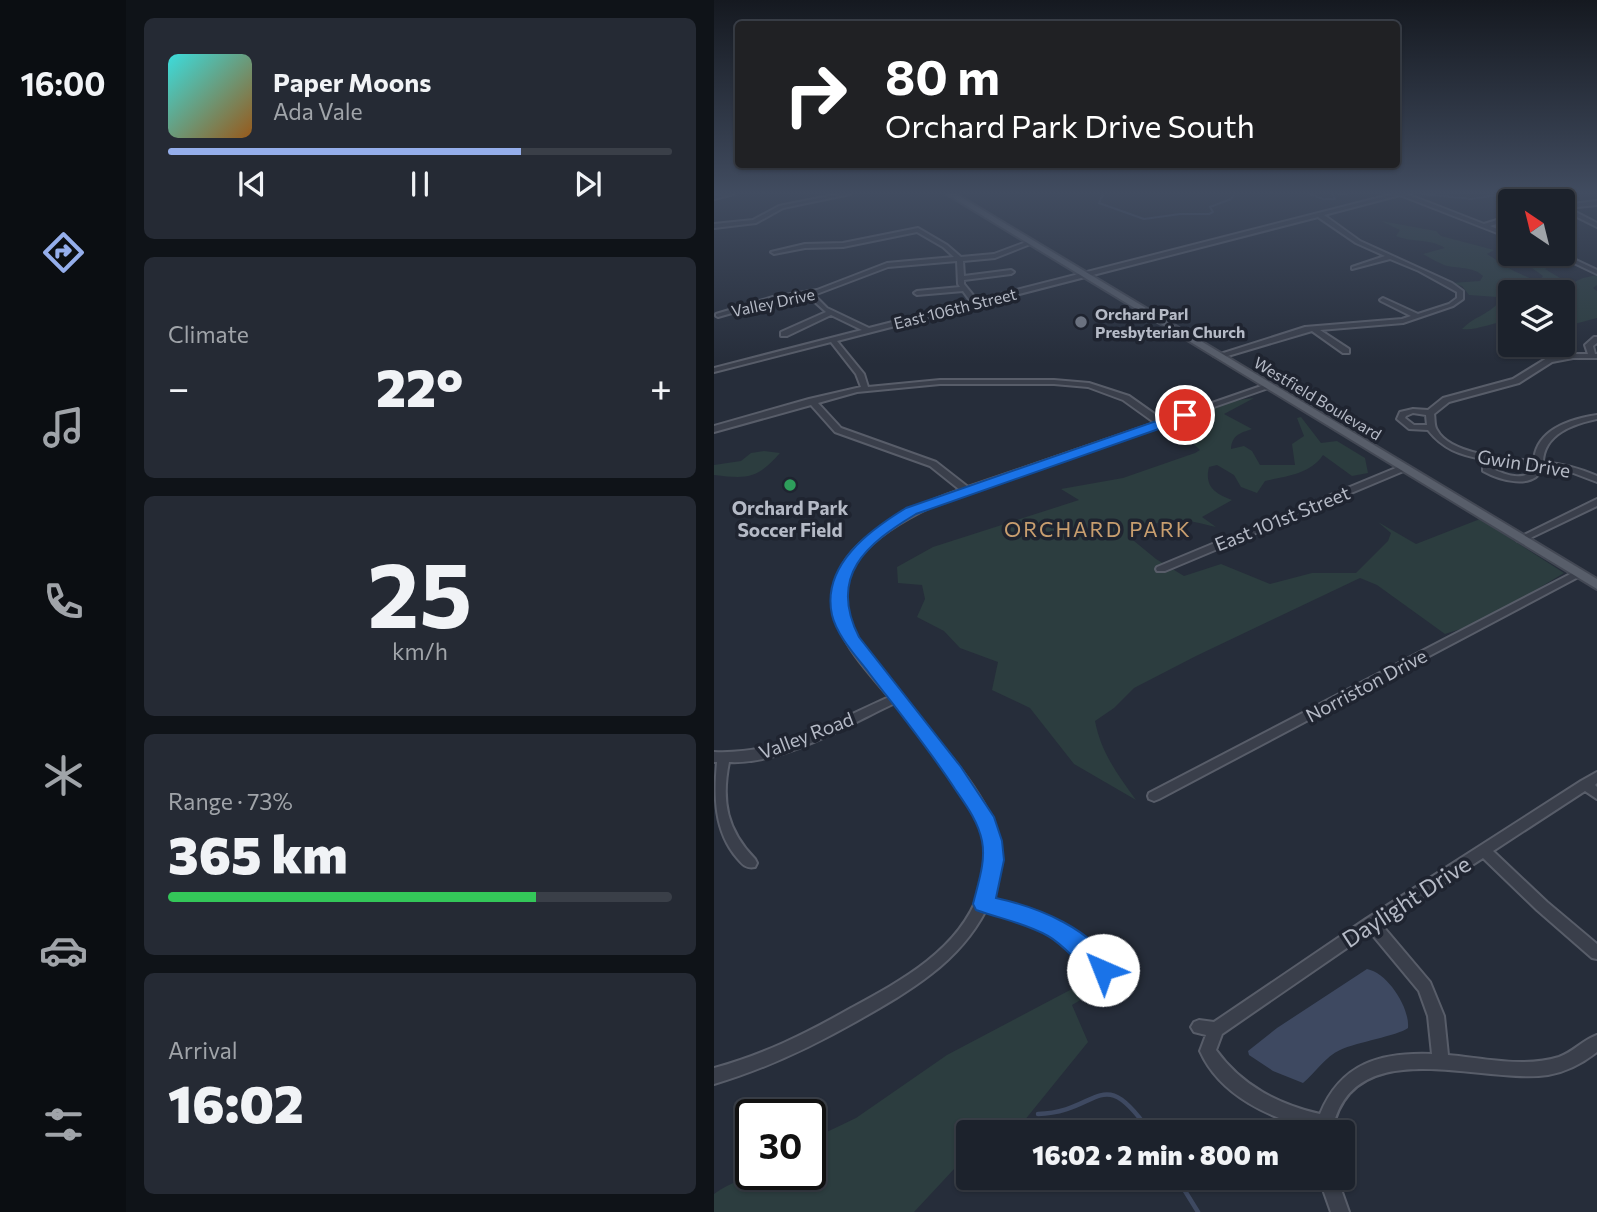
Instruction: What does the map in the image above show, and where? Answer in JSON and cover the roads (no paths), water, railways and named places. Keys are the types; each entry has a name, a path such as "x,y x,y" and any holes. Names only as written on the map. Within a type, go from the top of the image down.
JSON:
{"main road":[{"name":"Westfield Boulevard","path":"1045,251 1597,585"}],"street":[{"path":"774,252 781,251"},
{"path":"950,251 960,259 963,289 975,302"},
{"name":"Valley Drive","path":"718,315 773,299 810,294 887,265 1000,255 1011,251"},
{"name":"East 106th Street","path":"714,370 1181,251"},
{"path":"1219,356 1313,328 1390,323 1451,305 1461,296 1454,286 1375,251"},
{"path":"1354,268 1390,257"},
{"path":"1575,262 1597,272"},
{"path":"961,278 1011,272"},
{"path":"917,292 963,289"},
{"path":"810,294 831,313 868,330"},
{"path":"1383,300 1417,316"},
{"path":"784,334 831,313"},
{"path":"1313,328 1346,351"},
{"path":"1431,428 1430,413 1446,400 1513,383 1550,360 1594,356 1589,345 1597,339"},
{"path":"832,340 856,370 865,388"},
{"path":"714,429 865,388 940,382 1082,384 1121,395 1161,423"},
{"path":"714,1076 771,1057 913,981 957,943 984,904 993,860 988,824 954,772 845,627 839,609 840,587 855,555 881,529 911,511 1270,387"},
{"path":"812,401 838,430 933,464 966,490"},
{"name":"Gwin Drive","path":"1430,413 1410,411 1403,414 1401,419 1412,427 1431,428 1451,446 1487,459 1576,470 1597,479"},
{"path":"1487,459 1485,465 1489,471 1510,477 1533,476 1537,472 1540,451 1550,436 1569,425 1597,417"},
{"name":"East 101st Street","path":"1161,569 1404,468"},
{"path":"1521,539 1597,502"},
{"name":"Norriston Drive","path":"1154,796 1578,573"},
{"name":"Valley Road","path":"719,758 770,751 896,698"},
{"path":"719,758 717,815 729,841 750,863"},
{"name":"Daylight Drive","path":"1216,1029 1371,923 1484,850 1593,785"},
{"path":"1484,850 1597,954"},
{"path":"984,904 1016,911 1056,929 1080,947 1103,970"},
{"path":"1371,923 1425,987 1436,1016 1441,1063"},
{"path":"1199,1027 1216,1029 1208,1051 1219,1070 1252,1097 1304,1120"},
{"path":"1328,1120 1338,1096 1365,1071 1398,1061 1521,1069 1549,1067 1572,1060 1597,1042"},
{"path":"1332,1190 1340,1212"}],"water":[{"path":"1367,969 1383,977 1396,992 1408,1020 1408,1028 1340,1050 1325,1060 1303,1083 1273,1071 1249,1055 1248,1051 1277,1028"}],"waterway":[{"path":"1038,1114 1059,1111 1099,1096 1110,1095 1121,1099 1141,1120"},
{"path":"1184,1190 1198,1212"}],"place":[{"name":"Orchard Parl Presbyterian Church","path":"1081,322"},
{"name":"Orchard Park Soccer Field","path":"790,485"}],"district":[{"name":"ORCHARD PARK","path":"1098,528"}]}
